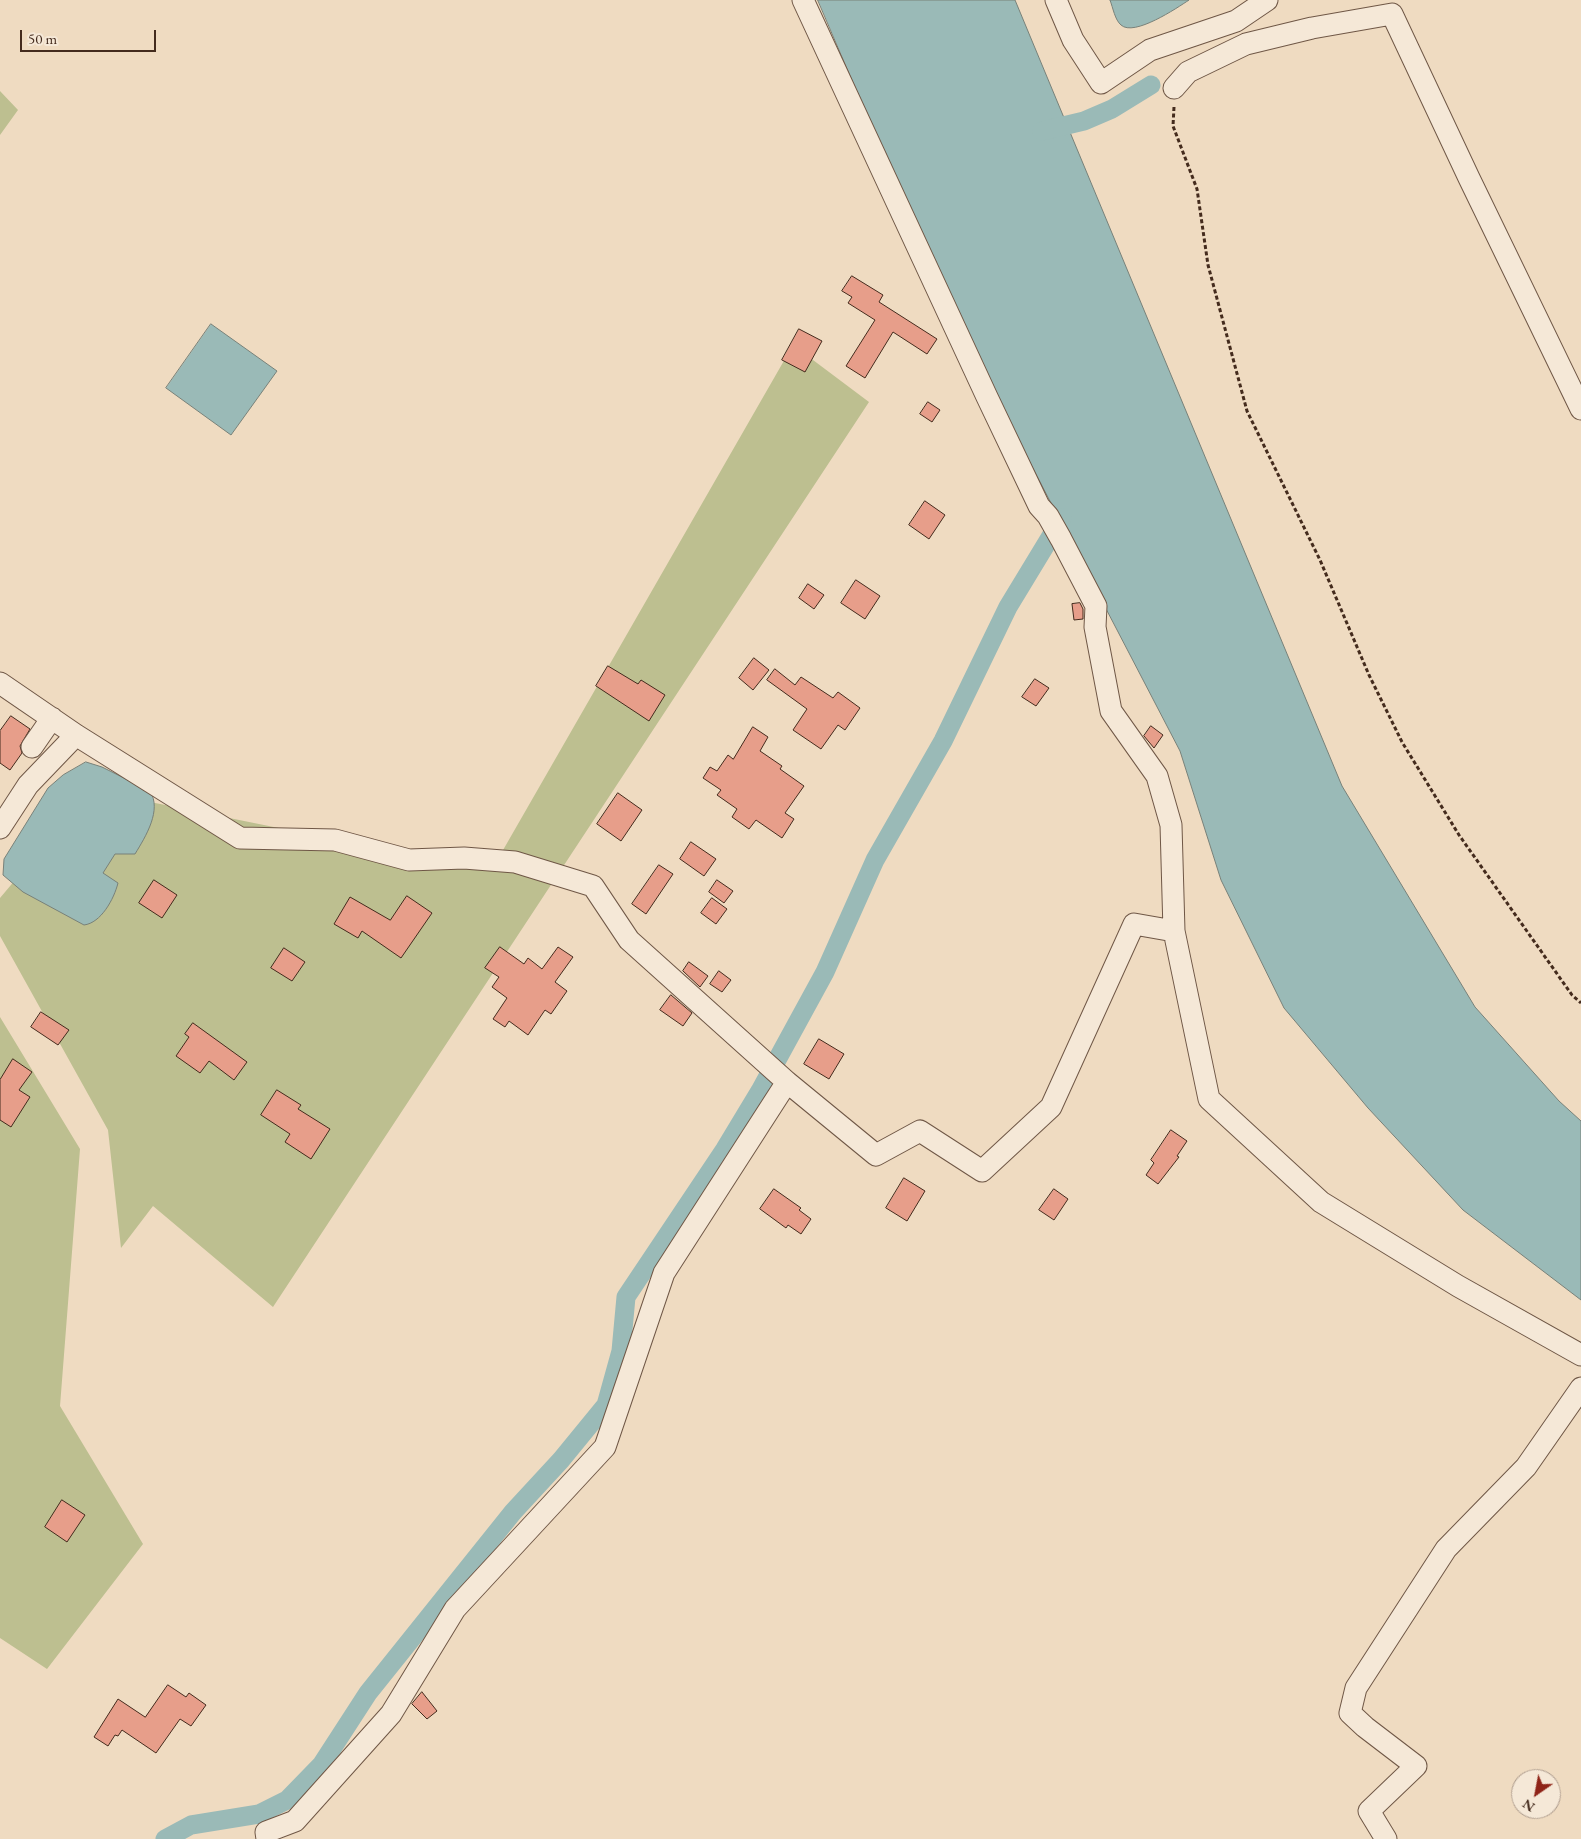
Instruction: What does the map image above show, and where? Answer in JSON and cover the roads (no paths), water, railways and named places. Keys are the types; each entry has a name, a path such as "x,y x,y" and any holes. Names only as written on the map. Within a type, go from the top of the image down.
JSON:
{"street":[{"path":"803,0 1039,506 1048,516 1096,606 1095,627 1111,711 1157,776 1171,825 1174,931 1209,1100 1321,1202 1458,1286 1581,1355"},
{"path":"1056,0 1073,40 1101,83 1150,50 1236,21 1267,0"},
{"path":"1174,88 1188,72 1246,44 1312,28 1392,14 1473,187 1581,409"},
{"path":"0,683 76,735 240,838 335,840 408,860 464,858 515,862 592,886 629,940 784,1079 876,1155 920,1131 982,1171 1051,1107 1134,924 1174,931"},
{"path":"32,747 52,718"},
{"path":"0,828 28,785 76,735"},
{"path":"267,1839 266,1832 295,1821 391,1714 455,1609 605,1447 664,1273 784,1079"},
{"path":"1386,1839 1368,1811 1416,1766 1365,1727 1350,1713 1356,1688 1446,1549 1526,1467 1581,1388"}],"water":[{"path":"818,0 1015,0 1342,786 1475,1007 1559,1101 1581,1121 1581,1300 1463,1210 1368,1108 1284,1008 1221,880 1180,751 949,307"},
{"path":"1110,0 1189,0 1155,20 1127,28 1117,20"},
{"path":"211,324 277,371 231,435 166,388"},
{"path":"86,762 102,767 150,791 154,806 151,823 135,854 115,854 103,873 118,883 110,903 96,920 84,925 23,892 3,875 4,859 48,788 63,775"}],"waterway":[{"path":"1042,131 1084,121 1112,109 1151,85"},
{"path":"165,1839 191,1825 259,1814 287,1800 322,1764 368,1693 513,1512 561,1460 606,1405 621,1351 626,1297 725,1149 760,1091 825,972 875,860 943,741 1008,607 1062,518"}]}
